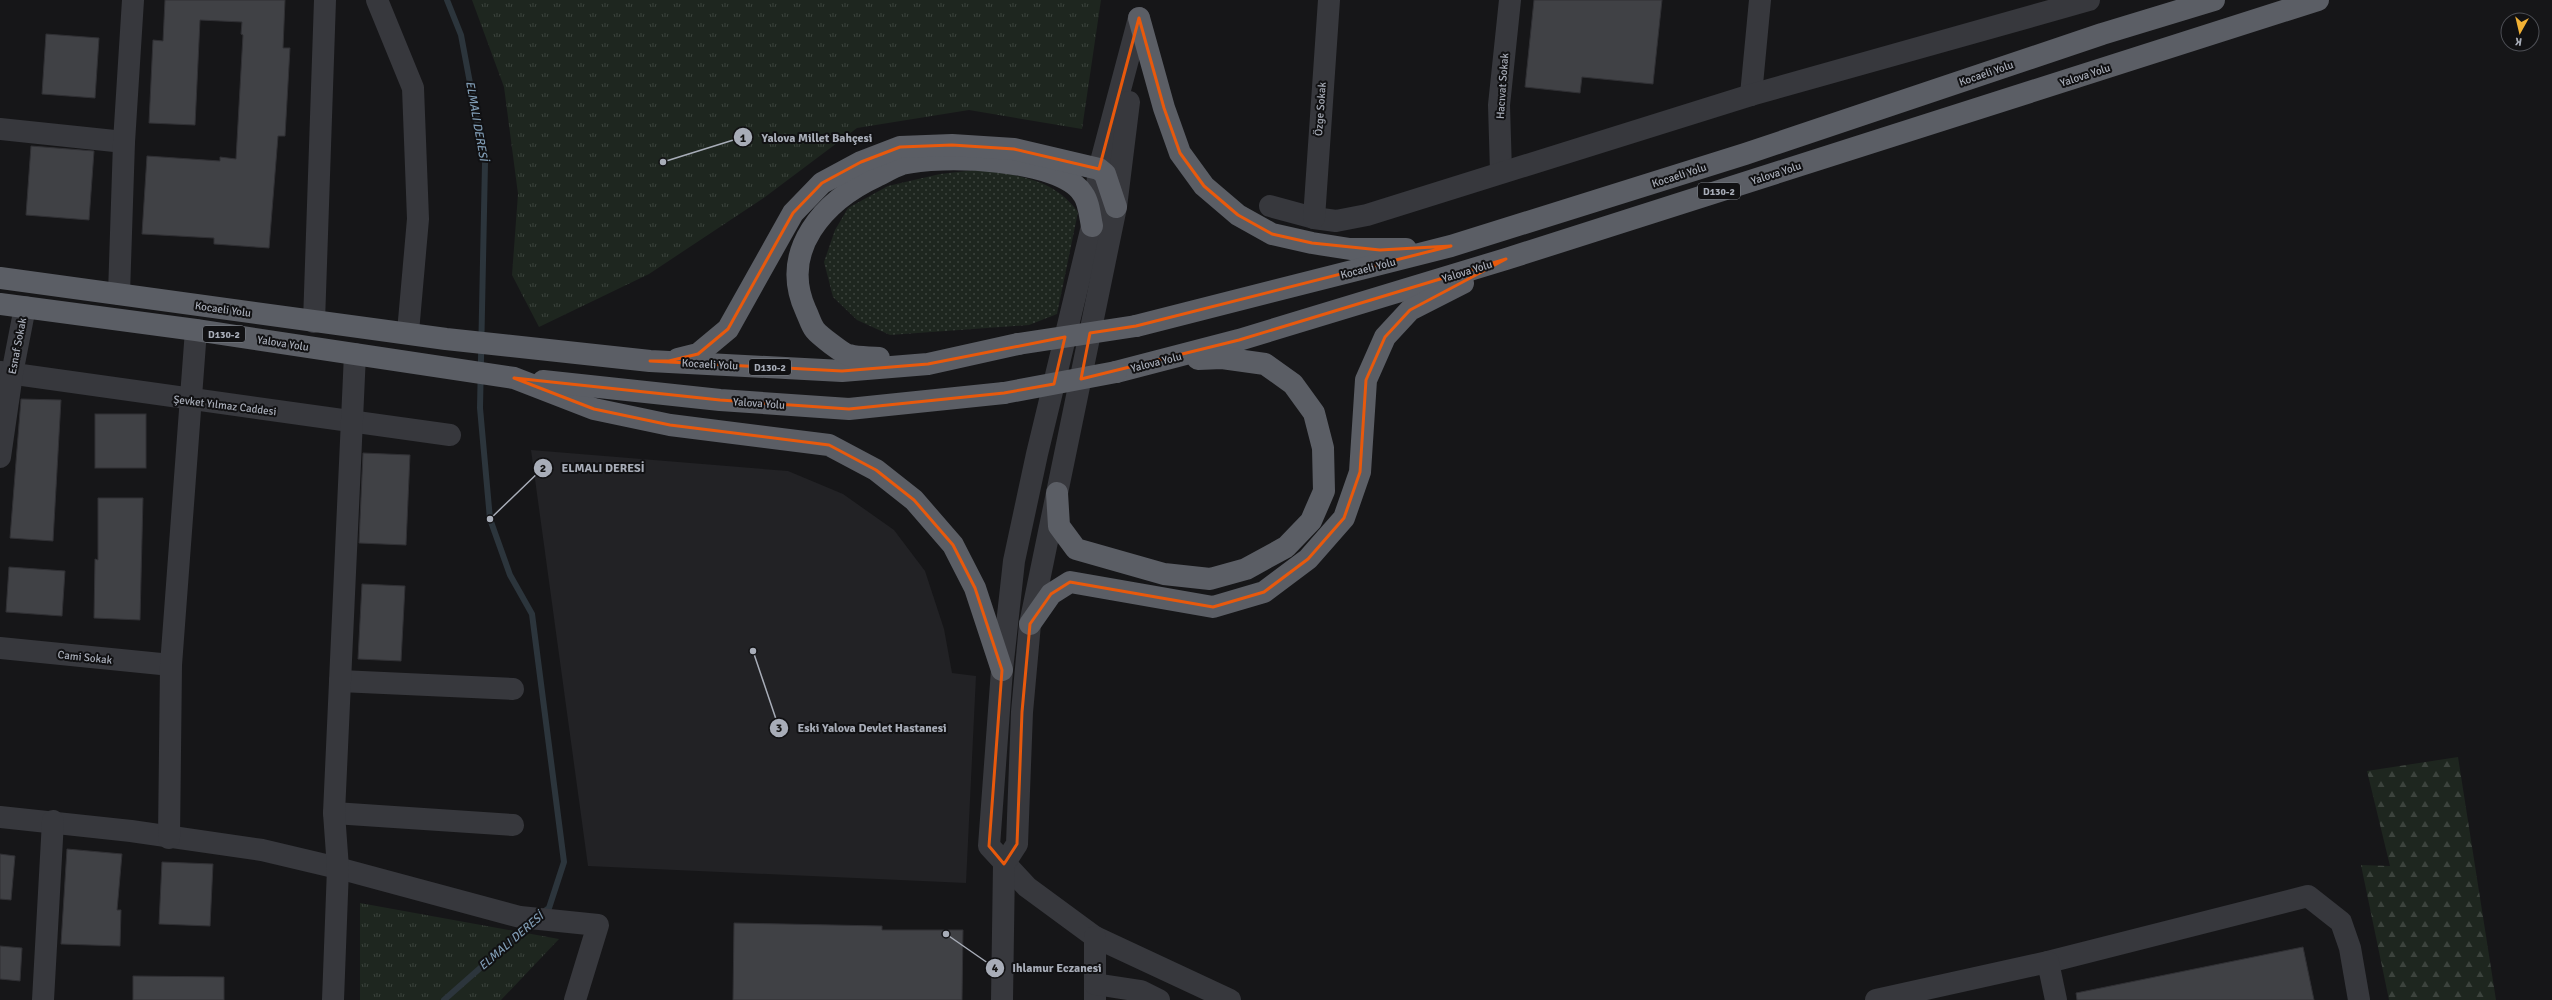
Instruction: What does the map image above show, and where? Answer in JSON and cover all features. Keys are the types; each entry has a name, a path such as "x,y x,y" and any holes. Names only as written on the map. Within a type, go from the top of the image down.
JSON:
{"highway":[{"name":"Kocaeli̇ Yolu","path":"0,278 314,322 408,332 446,339 650,361 842,371 928,364 1018,344 1136,326 1451,246 1745,154 2102,34 2214,0"},
{"name":"Yalova Yolu","path":"0,304 25,306 196,330 514,378 720,400 849,409 1004,393 1116,372 1239,340 1506,259 2318,0"},
{"path":"1140,9 1164,108 1180,153 1204,186 1238,215 1272,234 1312,243 1380,250 1451,246"},
{"path":"650,361 668,361 698,354 728,329 793,213 822,183 861,162 900,147 952,145 1014,149 1099,170 1105,174 1116,207"},
{"path":"928,364 848,355 815,330 802,301 797,272 803,244 836,199 863,182 902,164 976,159 1022,166 1065,177 1084,194 1092,226"},
{"path":"1030,624 1051,594 1070,582 1213,607 1264,592 1308,559 1344,518 1360,472 1366,380 1385,337 1410,310 1506,259"},
{"path":"1057,493 1059,526 1076,549 1164,574 1210,579 1246,569 1286,547 1311,521 1324,491 1323,448 1314,413 1293,384 1265,364 1222,358 1158,361"},
{"path":"514,378 594,409 670,426 829,445 876,470 914,500 953,545 975,588 1002,670"}],"street":[{"path":"119,294 124,142 133,0"},
{"path":"314,322 325,0"},
{"path":"377,0 413,88 418,219 408,332"},
{"name":"Özge Sokak","path":"1314,218 1329,0"},
{"name":"Hacıvat Sokak","path":"1501,172 1499,105 1510,0"},
{"path":"1752,94 1760,0"},
{"path":"1270,206 1314,218 1336,221 1367,215 1752,94 2089,0"},
{"path":"1140,9 1099,170 1092,226 1037,454 1014,561 1002,670 989,846 1004,864 1027,887 1095,936 1230,1000"},
{"path":"1002,1000 1004,864 1017,844 1022,712 1030,624 1116,207 1140,9"},
{"path":"0,129 124,142"},
{"name":"Esnaf Sokak","path":"0,457 6,373 25,306"},
{"path":"169,838 171,665 192,401 196,330"},
{"path":"333,1000 338,868 334,813 350,420 355,354"},
{"name":"Şevket Yılmaz Caddesi","path":"6,373 192,401 350,420 450,435"},
{"name":"Cami Sokak","path":"0,648 171,665"},
{"path":"340,681 513,689"},
{"path":"334,813 513,826"},
{"path":"0,817 53,821 262,850 338,868 520,917 598,925 575,1000"},
{"path":"43,1000 53,821"},
{"path":"1876,1000 2048,962 2308,896 2341,922 2350,948 2359,1000"},
{"path":"1095,936 1095,992 1147,997 1141,958"},
{"path":"2048,962 2056,1000"}],"highlighted area":[{"path":"1139,18 1164,108 1180,153 1204,186 1238,215 1272,234 1312,243 1380,250 1451,246 1136,326 1090,333 1081,379 1239,340 1506,259 1410,310 1385,337 1366,380 1360,472 1344,518 1308,559 1264,592 1213,607 1070,582 1051,594 1030,624 1022,712 1017,844 1004,864 989,846 1002,670 975,588 953,545 914,500 876,470 829,445 670,425 594,409 514,378 720,400 849,409 1004,393 1054,384 1065,337 928,364 842,371 650,361 669,361 698,354 728,329 793,213 822,183 861,162 900,147 952,145 1014,149 1099,169"}],"shaded area":[{"path":"531,450 788,471 843,494 894,530 925,571 944,629 952,673 976,676 966,883 588,866"}],"green space":[{"path":"472,0 1101,0 1082,129 969,110 857,128 765,197 649,274 539,327 512,275 518,194 504,87"},
{"path":"984,169 1024,177 1048,186 1059,192 1078,212 1057,314 1029,325 890,335 857,320 833,297 824,262 835,230 848,208 888,186 940,174"},
{"path":"2458,757 2496,1000 2389,1000 2361,865 2390,866 2367,771"},
{"path":"360,903 559,939 501,1000 360,1000"}],"building":[{"path":"165,0 285,0 283,48 290,48 285,136 278,136 269,248 214,244 214,238 142,234 147,156 220,161 220,157 236,159 243,35 241,34 242,22 200,20 195,125 149,123 153,40 163,41"},
{"path":"1534,0 1662,0 1653,84 1582,77 1580,93 1525,87"},
{"path":"46,34 99,38 95,98 42,94"},
{"path":"31,146 94,151 89,220 26,215"},
{"path":"21,399 61,400 53,541 10,538"},
{"path":"95,414 146,414 146,468 95,468"},
{"path":"363,453 410,455 406,545 359,543"},
{"path":"98,498 143,498 140,620 94,618 95,559 98,560"},
{"path":"9,567 65,571 62,616 6,612"},
{"path":"362,584 405,586 401,661 358,659"},
{"path":"67,849 122,854 117,910 121,910 120,946 61,944"},
{"path":"0,854 15,856 11,900 0,899"},
{"path":"162,862 213,864 210,926 159,924"},
{"path":"734,923 882,926 882,930 963,930 962,1000 733,1000"},
{"path":"0,946 22,948 20,981 0,979"},
{"path":"2303,947 2314,1000 2077,1000 2076,993"},
{"path":"133,976 224,977 224,1000 133,1000"}],"waterway":[{"name":"ELMALI DERESİ","path":"447,0 461,35 485,163 480,408 490,519 510,575 532,614 564,862 549,908 541,914"},
{"name":"ELMALI DERESİ","path":"444,1000 530,924"}],"place":[{"name":"Yalova Millet Bahçesi","path":"663,162"},
{"name":"ELMALI DERESİ","path":"490,519"},
{"name":"Eski Yalova Devlet Hastanesi","path":"753,651"},
{"name":"Ihlamur Eczanesi","path":"946,934"}]}
